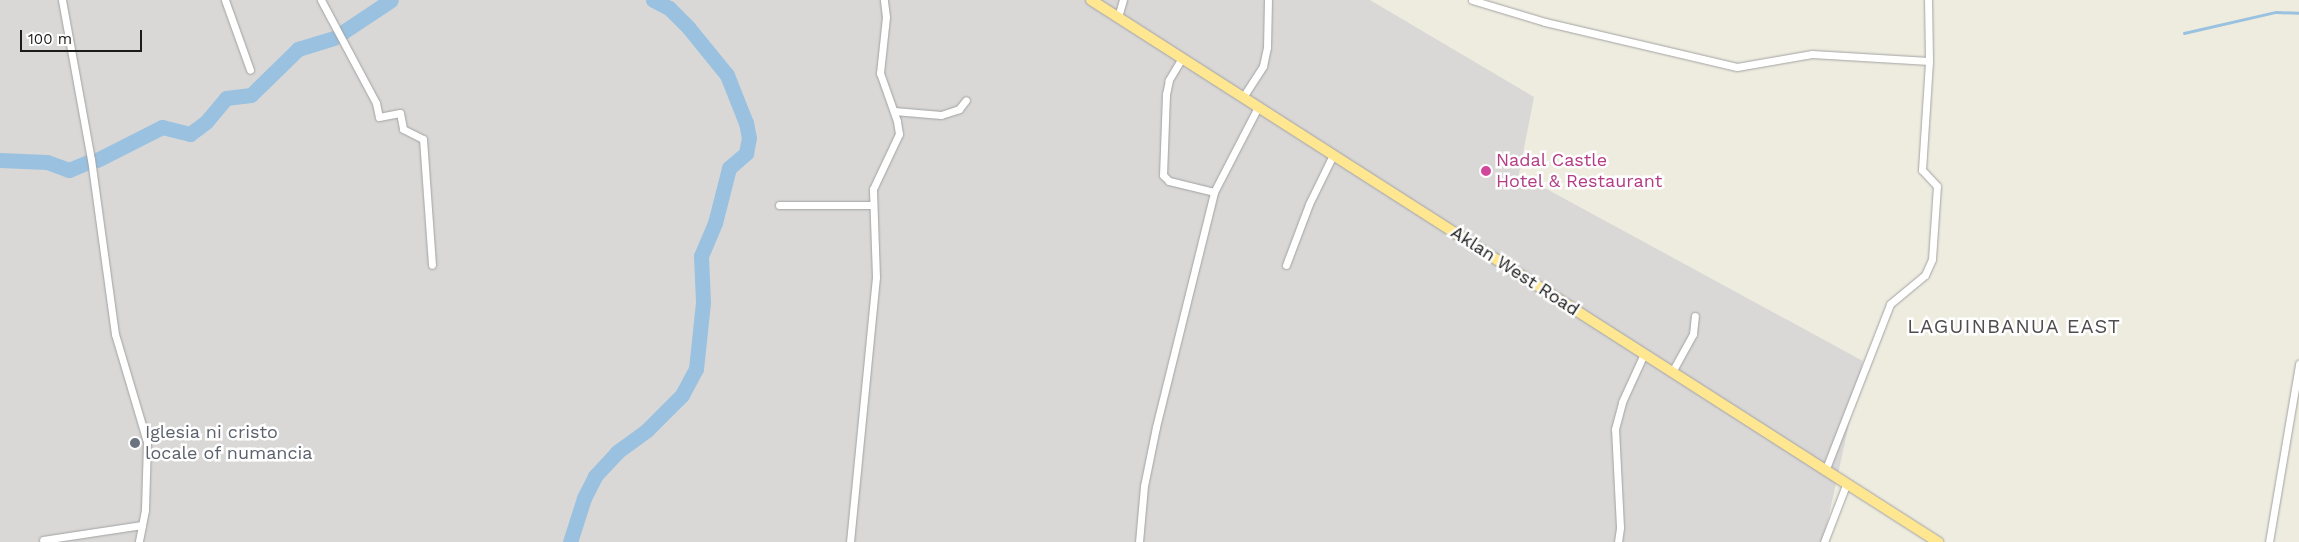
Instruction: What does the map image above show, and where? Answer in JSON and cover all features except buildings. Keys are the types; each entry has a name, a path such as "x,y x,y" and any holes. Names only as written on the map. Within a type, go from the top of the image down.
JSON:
{"main road":[{"name":"Aklan West Road","path":"1091,0 1846,485 1938,542"}],"street":[{"path":"62,0 90,153 115,334 147,442 142,525 139,542"},
{"path":"225,0 250,70"},
{"path":"321,0 376,103 379,117 400,112 403,129 423,138 432,265"},
{"path":"850,542 876,276 872,205 873,189 898,134 894,111 880,72 886,17 884,0"},
{"path":"1118,17 1123,0"},
{"path":"1243,97 1263,66 1267,47 1268,0"},
{"path":"1472,0 1545,22 1737,67 1812,54 1929,61"},
{"path":"1825,471 1890,304 1921,279 1932,259 1937,186 1922,170 1929,61 1928,0"},
{"path":"1182,58 1169,80 1166,94 1163,175 1169,181 1214,192"},
{"path":"894,111 941,115 959,109 966,100"},
{"path":"1139,542 1144,486 1154,436 1214,192 1258,107"},
{"path":"1286,265 1309,204 1333,155"},
{"path":"779,205 872,205"},
{"path":"1672,372 1693,334 1695,316"},
{"path":"1618,542 1620,527 1615,429 1622,402 1644,354"},
{"path":"2269,542 2299,364"},
{"path":"1824,542 1846,485"},
{"path":"44,540 142,525"}],"shaded area":[{"path":"0,0 1370,0 1534,97 1519,174 1863,361 1823,542 0,542"}],"waterway":[{"path":"340,34 391,0"},
{"path":"570,542 584,498 595,476 617,452 647,430 682,395 696,369 703,302 701,256 715,223 729,168 746,153 749,138 746,123 727,75 688,27 669,8 653,0"},
{"path":"2184,33 2276,12 2299,13"},
{"path":"97,160 162,127 190,134 206,122 226,98 251,95 298,49 333,38"},
{"path":"0,160 47,162 69,170 88,162"}],"place":[{"name":"Nadal Castle Hotel & Restaurant","path":"1486,171"},
{"name":"Iglesia ni cristo locale of numancia","path":"135,443"}],"district":[{"name":"LAGUINBANUA EAST","path":"2014,326"}]}
